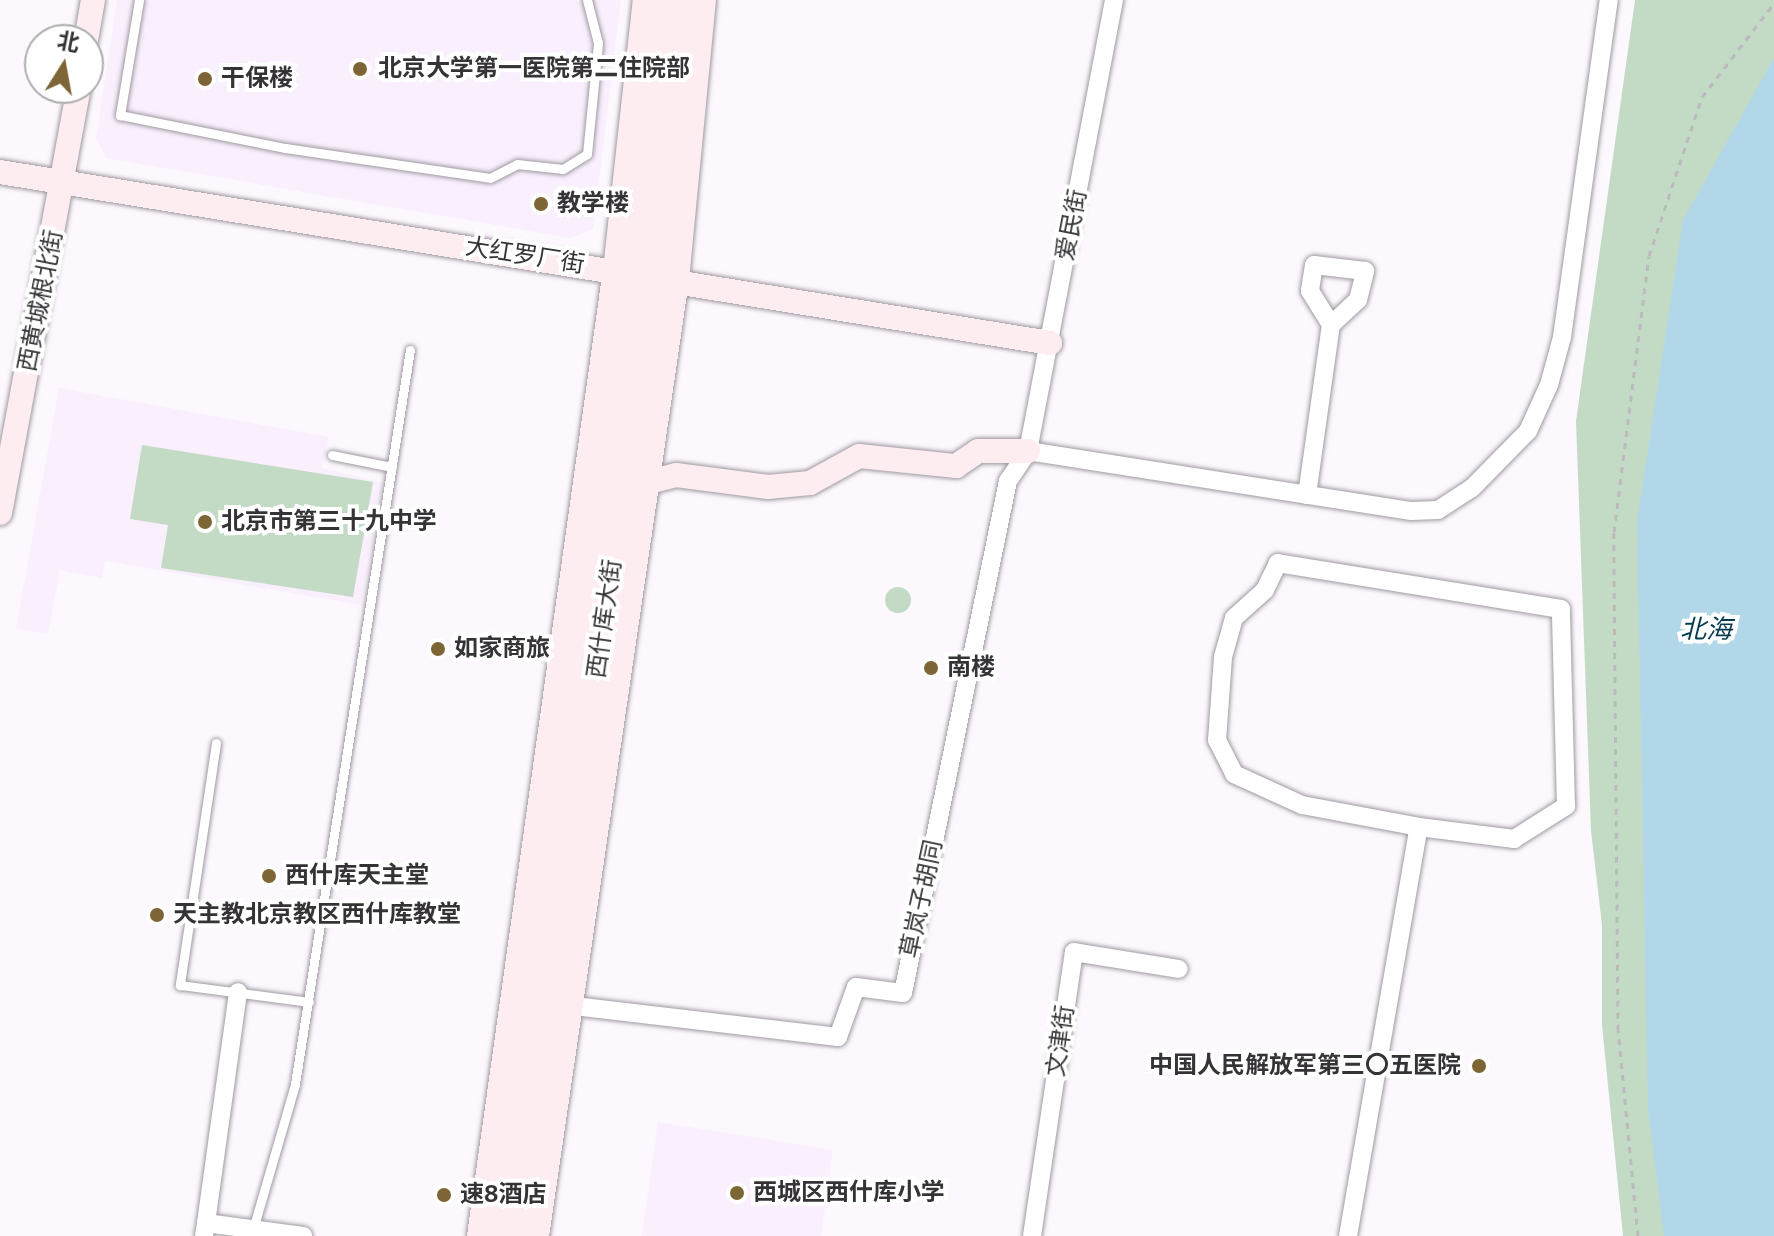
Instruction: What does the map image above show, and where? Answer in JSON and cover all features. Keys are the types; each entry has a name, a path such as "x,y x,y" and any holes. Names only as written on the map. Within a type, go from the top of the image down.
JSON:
{"street":[{"path":"89,24 93,0"},
{"name":"西什库大街","path":"537,1236 574,1006 648,483 645,0"},
{"name":"西什库大街","path":"515,1236 623,489 645,275 665,0"},
{"name":"西什库大街","path":"498,1236 645,275 683,0"},
{"name":"西什库大街","path":"479,1236 645,275 704,0"},
{"name":"爱民街","path":"1028,451 1114,0"},
{"path":"623,489 676,475 768,487 810,483 859,456 956,466 978,451 1028,451 1307,495 1438,510 1472,488 1533,422 1562,337 1609,0"},
{"name":"西黄城根北街","path":"0,513 76,104"},
{"name":"大红罗厂街","path":"0,172 1050,343"},
{"path":"1307,495 1331,325"},
{"name":"草岚子胡同","path":"574,1006 838,1037 856,987 903,993 1008,481 1028,451"},
{"path":"1278,563 1561,609 1566,806 1514,839 1419,827 1302,805 1234,774 1217,740 1223,657 1234,618 1265,590 1278,563"},
{"path":"1348,1236 1419,827"},
{"name":"文津街","path":"1032,1236 1074,952 1179,969"},
{"path":"238,992 205,1230 253,1229 303,1236"}],"lane":[{"path":"139,0 120,115 255,143 490,178 517,164 563,169 587,154 598,43 587,0"},
{"path":"253,1229 295,1084 410,350"},
{"path":"332,455 392,467"},
{"path":"216,743 180,985 309,1002"}],"path":[{"path":"1638,1236 1618,1030 1614,532 1649,256 1702,97 1774,3"}],"shaded area":[{"name":"北京大学第一医院第二住院部","path":"117,0 621,0 593,229 571,238 106,158 96,138 101,104 104,104"},
{"name":"北京市第三十九中学","path":"59,388 329,437 322,468 383,483 362,605 105,561 102,578 60,570 48,634 16,629"},
{"name":"西城区西什库小学","path":"658,1122 833,1150 821,1236 642,1236"}],"green space":[{"name":"北海","path":"1635,0 1774,0 1774,1236 1623,1236 1602,1025 1602,925 1591,831 1576,421"},
{"path":"142,445 373,482 353,597 161,568 168,525 130,519"},
{"path":"898,587 907,591 911,600 907,609 898,613 889,609 885,600 889,591"}],"water":[{"name":"北海","path":"1774,58 1774,1236 1664,1236 1648,1108 1637,522 1683,220"}],"place":[{"name":"北京大学第一医院第二住院部","path":"360,69"},
{"name":"干保楼","path":"205,79"},
{"name":"教学楼","path":"541,204"},
{"name":"北京市第三十九中学","path":"205,522"},
{"name":"如家商旅","path":"438,649"},
{"name":"南楼","path":"931,668"},
{"name":"西什库天主堂","path":"269,876"},
{"name":"天主教北京教区西什库教堂","path":"157,915"},
{"name":"中国人民解放军第三〇五医院","path":"1479,1066"},
{"name":"西城区西什库小学","path":"737,1193"},
{"name":"速8酒店","path":"444,1195"}]}
